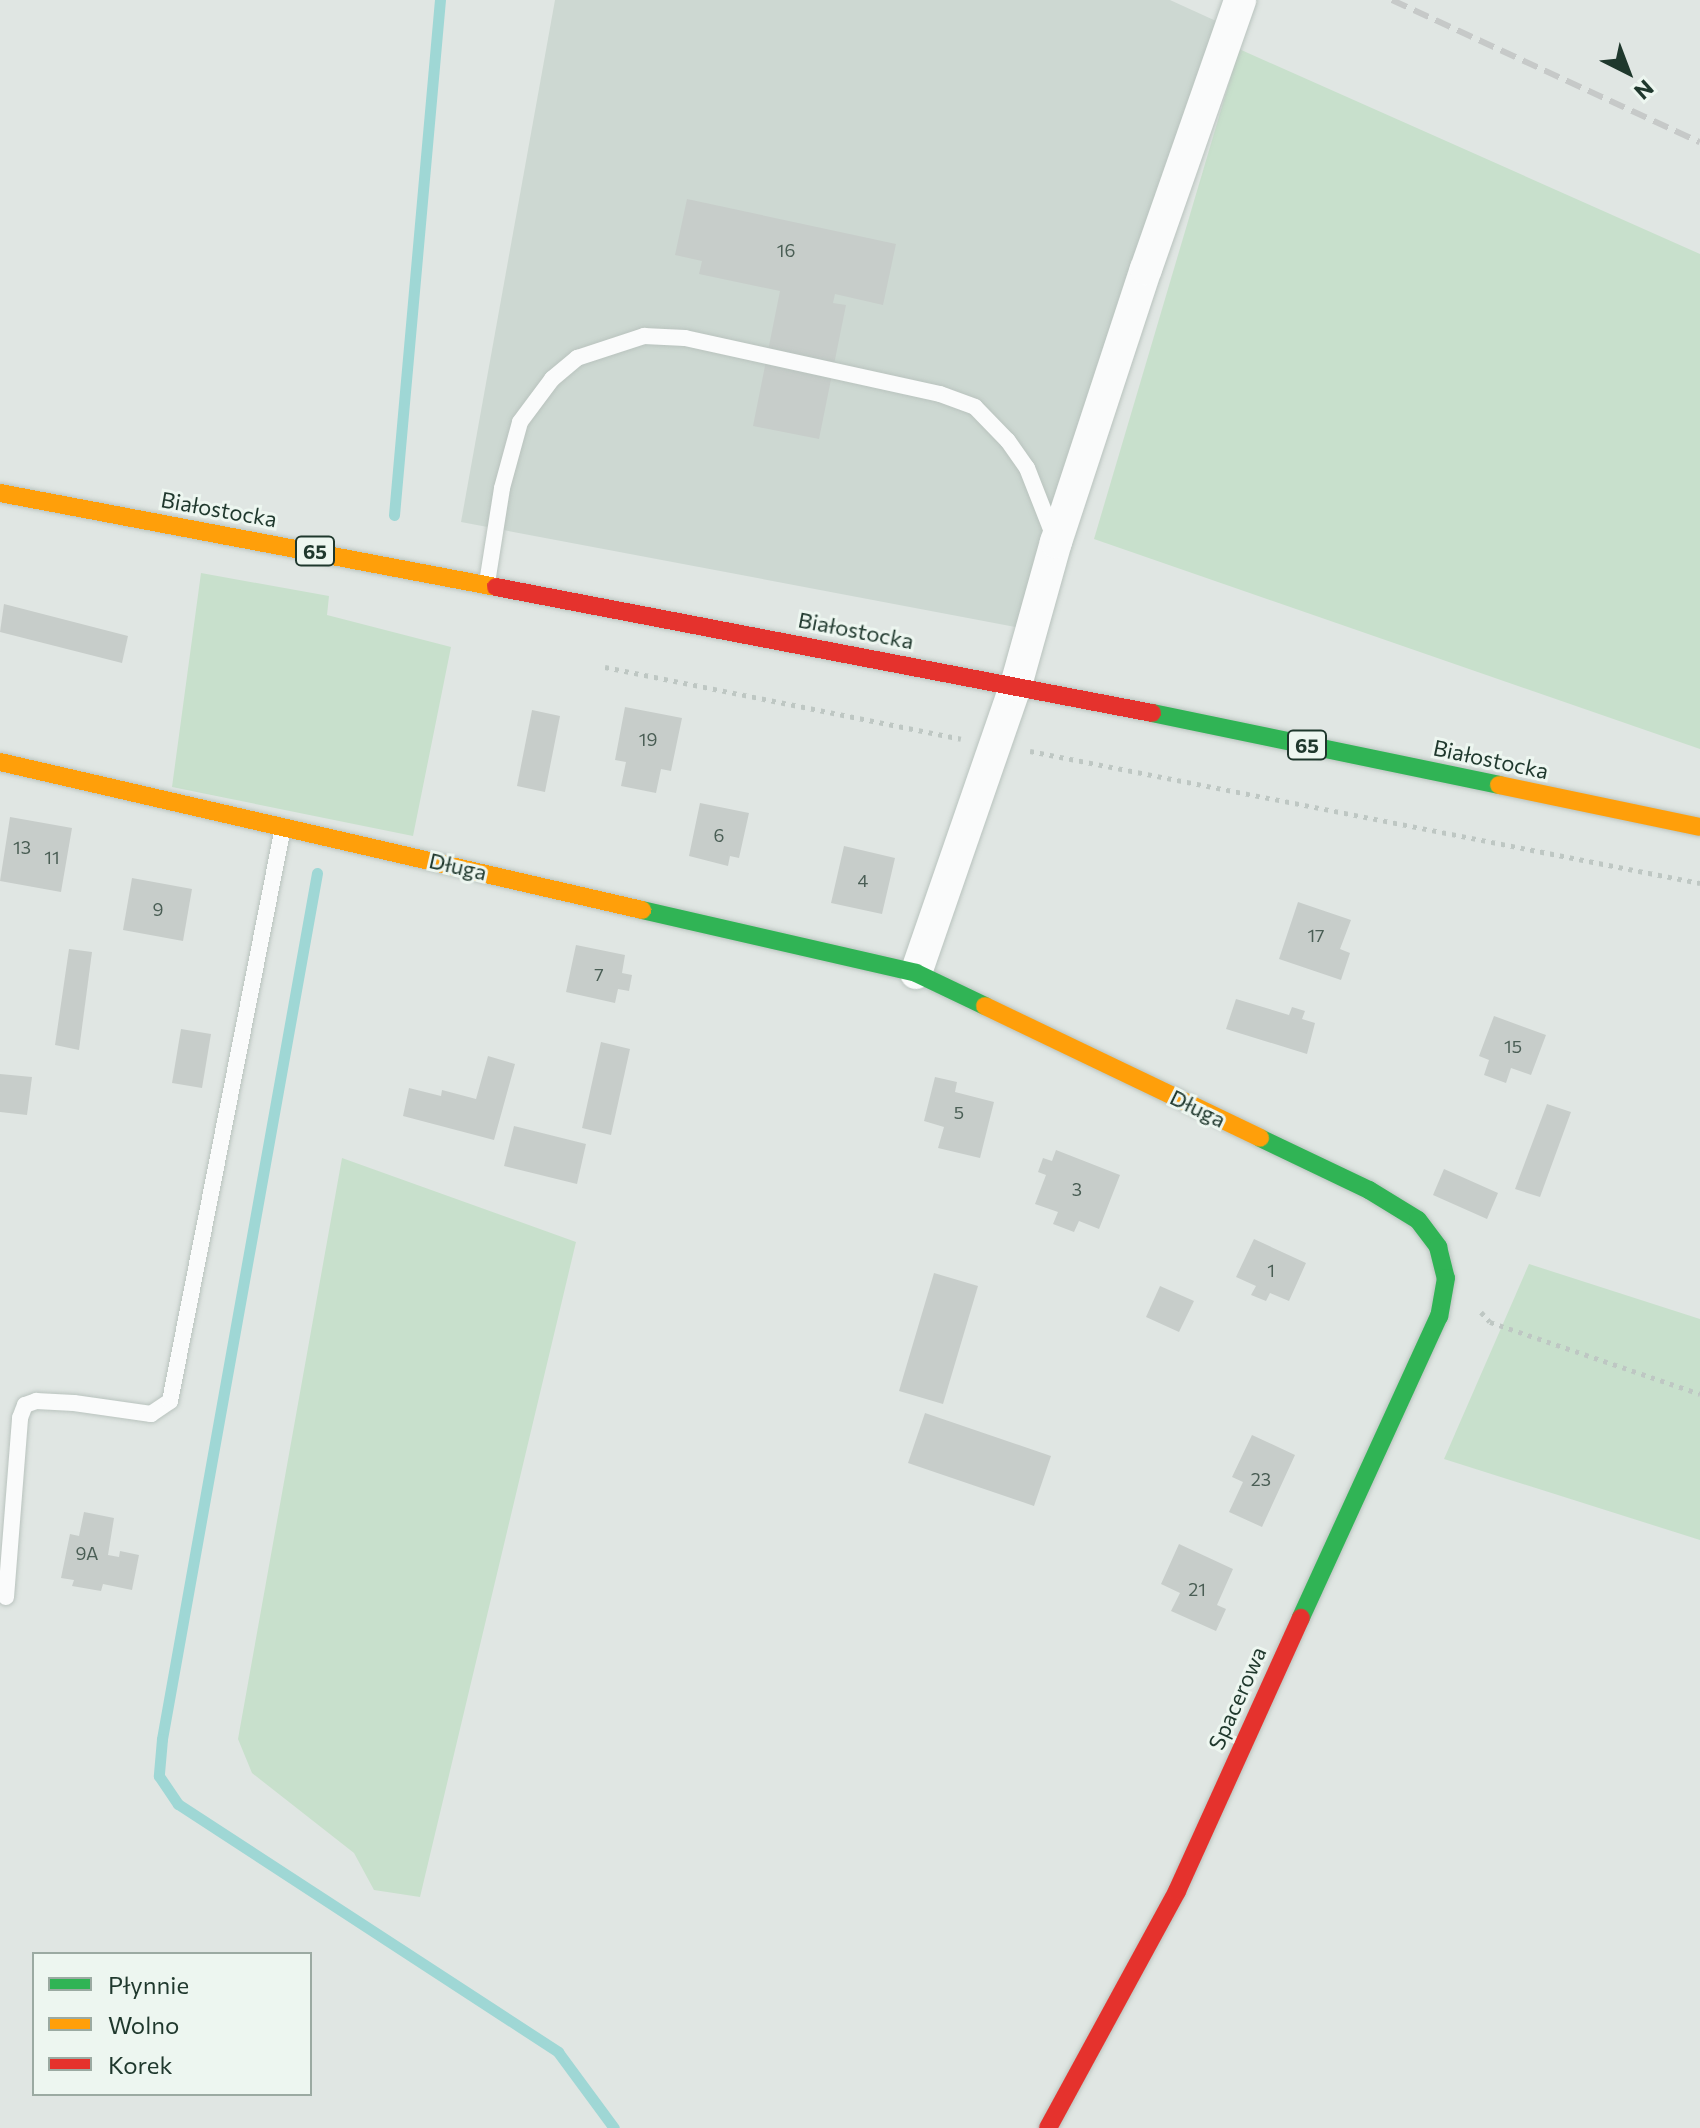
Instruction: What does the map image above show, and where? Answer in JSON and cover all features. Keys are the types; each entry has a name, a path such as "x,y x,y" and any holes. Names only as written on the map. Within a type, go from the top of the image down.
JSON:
{"street":[{"path":"916,973 1016,685 1056,542 1146,269 1240,0"},
{"name":"Białostocka","path":"0,493 1016,685 1700,827"},
{"name":"Długa","path":"0,762 916,973 1369,1190 1418,1220 1438,1247 1446,1278"},
{"name":"Spacerowa","path":"1048,2128 1177,1891 1439,1316 1446,1278"}],"lane":[{"path":"487,583 502,488 520,422 552,379 577,358 644,336 685,338 940,394 975,407 1008,441 1027,468 1056,542"},
{"path":"6,1597 20,1418 25,1405 36,1401 74,1403 151,1414 170,1401 283,826"}],"path":[{"path":"605,667 1700,883"},
{"path":"1474,1305 1490,1322 1700,1394"}],"shaded area":[{"path":"555,0 1170,0 1216,21 1037,631 461,522"}],"green space":[{"path":"1239,49 1700,254 1700,749 1094,539"},
{"path":"201,573 329,596 327,615 451,647 413,836 172,787"},
{"path":"342,1158 576,1242 420,1897 374,1890 354,1853 252,1773 238,1739"},
{"path":"1529,1264 1700,1319 1700,1540 1444,1459"}],"building":[{"path":"687,199 896,244 883,305 835,294 833,303 846,305 819,439 753,426 780,291 699,274 702,261 675,255"},
{"path":"4,604 128,636 122,663 0,632"},
{"path":"625,707 682,718 671,771 661,769 656,793 621,786 626,762 615,760"},
{"path":"532,710 560,716 545,792 517,786"},
{"path":"700,803 749,813 739,858 730,856 728,866 689,856"},
{"path":"10,817 72,828 61,892 0,881"},
{"path":"844,846 895,858 882,914 831,903"},
{"path":"132,878 192,889 183,941 123,930"},
{"path":"1298,902 1351,920 1340,949 1350,953 1341,980 1279,959"},
{"path":"576,945 625,955 622,973 632,975 629,991 618,989 615,1003 566,992"},
{"path":"69,949 92,952 79,1050 55,1045"},
{"path":"1236,999 1289,1015 1292,1007 1305,1011 1302,1019 1315,1023 1307,1054 1226,1029"},
{"path":"1494,1016 1546,1035 1531,1075 1511,1068 1506,1083 1484,1075 1489,1060 1479,1056"},
{"path":"181,1029 211,1034 202,1088 172,1083"},
{"path":"601,1042 630,1049 611,1135 582,1128"},
{"path":"488,1056 515,1064 494,1140 403,1116 409,1088 441,1096 442,1090 476,1099"},
{"path":"0,1074 32,1077 27,1115 0,1112"},
{"path":"935,1077 957,1082 955,1092 994,1102 980,1158 938,1148 944,1127 924,1121"},
{"path":"1547,1104 1571,1112 1540,1197 1515,1189"},
{"path":"514,1126 586,1144 577,1184 504,1166"},
{"path":"1056,1150 1120,1175 1099,1229 1079,1221 1074,1232 1053,1224 1058,1212 1035,1204 1046,1175 1038,1172 1043,1158 1052,1161"},
{"path":"1444,1169 1498,1193 1487,1219 1433,1195"},
{"path":"1254,1239 1306,1263 1289,1301 1270,1293 1266,1301 1251,1295 1256,1286 1236,1277"},
{"path":"934,1273 978,1286 943,1404 899,1391"},
{"path":"1160,1286 1194,1301 1179,1332 1146,1317"},
{"path":"925,1413 1051,1456 1034,1506 908,1463"},
{"path":"1252,1435 1295,1455 1262,1527 1229,1512 1243,1482 1232,1477"},
{"path":"84,1512 114,1518 108,1555 119,1557 120,1551 139,1555 132,1590 103,1584 101,1591 72,1586 74,1580 61,1578 70,1534 79,1536"},
{"path":"1179,1544 1233,1569 1217,1605 1226,1609 1216,1631 1171,1611 1180,1593 1161,1584"}],"waterway":[{"path":"394,515 440,0"},
{"path":"317,873 162,1739 159,1776 178,1804 558,2052 614,2128"}],"railway":[{"path":"1392,0 1700,142"}],"traffic: fast":[{"path":"1152,713 1499,785"},
{"path":"642,910 916,973 985,1006"},
{"path":"1260,1138 1369,1190 1418,1220 1438,1247 1446,1278 1439,1316 1301,1618"}],"traffic: slow":[{"path":"0,493 496,587"},
{"path":"0,762 642,910"},
{"path":"1499,785 1700,827"},
{"path":"985,1006 1260,1138"}],"traffic: jam":[{"path":"496,587 1152,713"},
{"path":"1048,2128 1177,1891 1301,1618"}]}
